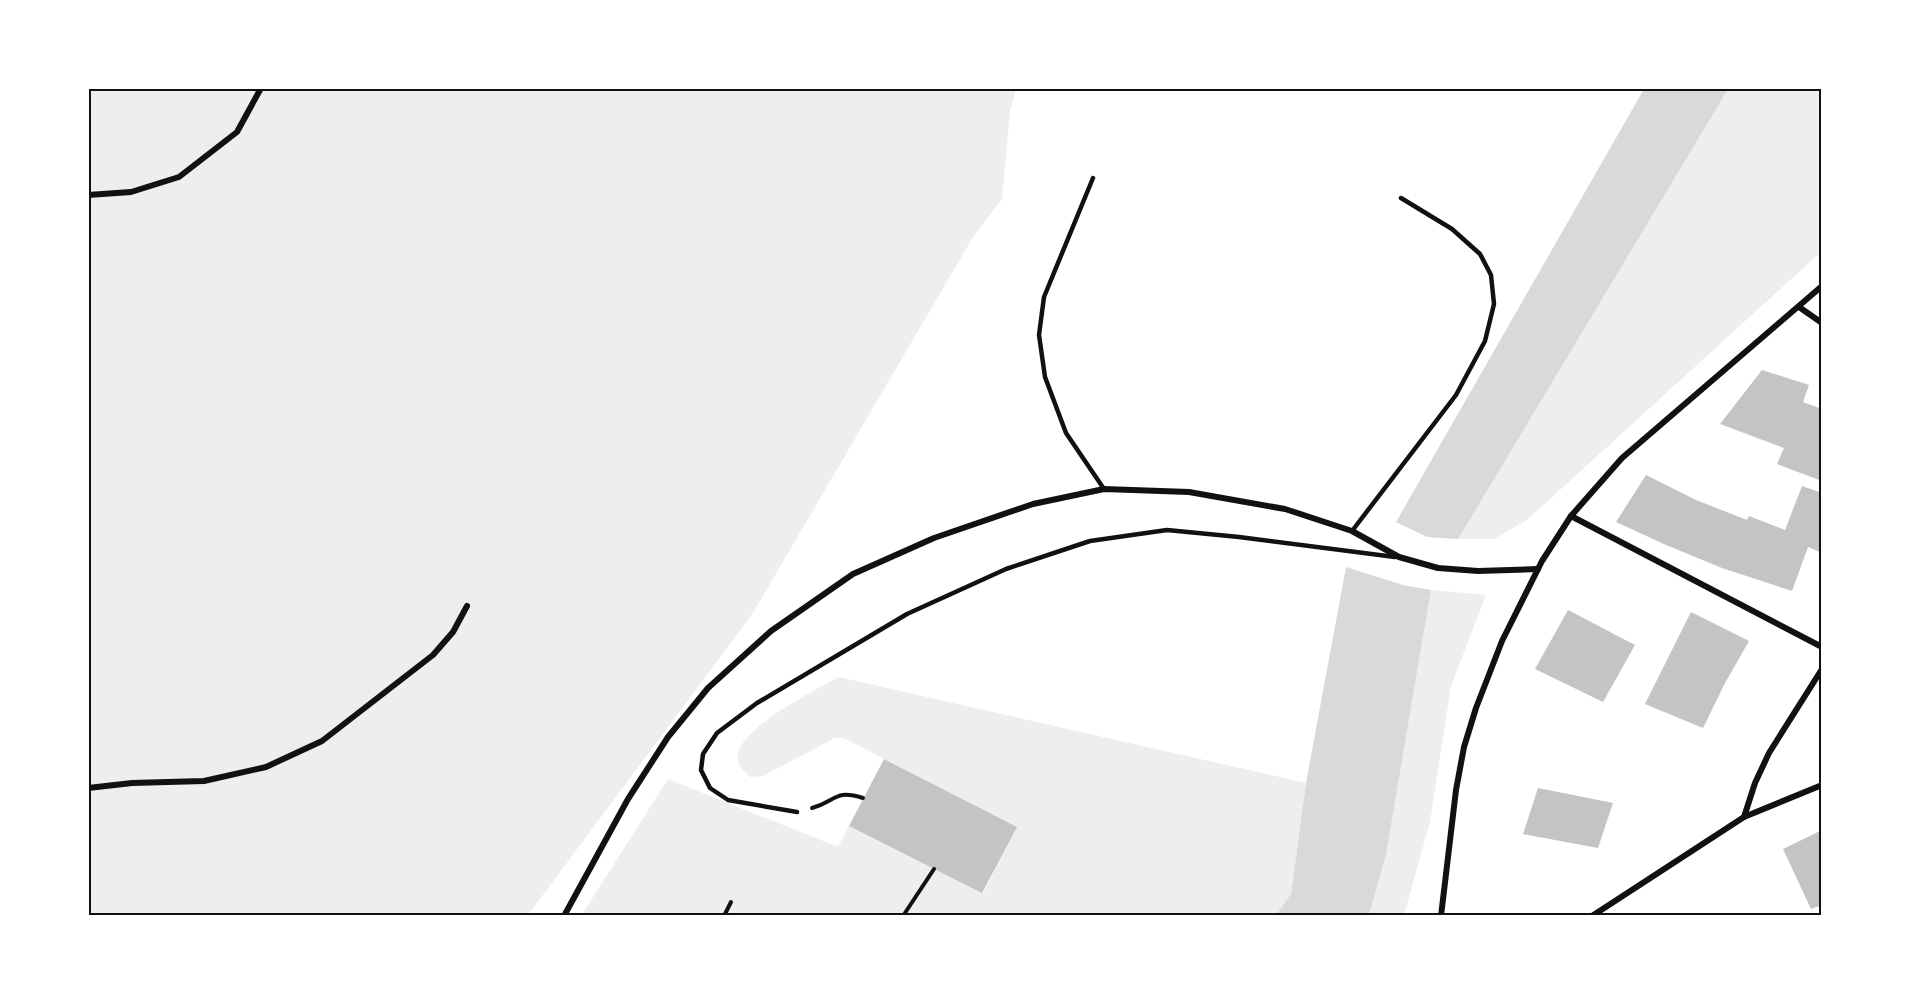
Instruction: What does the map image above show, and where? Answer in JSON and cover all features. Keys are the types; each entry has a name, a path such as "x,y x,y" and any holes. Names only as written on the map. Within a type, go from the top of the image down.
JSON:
{"street":[{"path":"88,195 132,192 179,177 237,132 261,88"},
{"path":"1441,915 1456,790 1464,747 1476,708 1503,641 1538,569 1571,516 1622,458 1821,286"},
{"path":"1799,307 1821,323"},
{"path":"564,915 628,799 668,737 708,688 771,631 853,574 934,538 1033,504 1104,489 1189,492 1285,509 1352,531 1399,557 1438,568 1478,571 1538,569"},
{"path":"1571,516 1821,647"},
{"path":"88,788 132,783 204,782 266,767 322,741 433,655 453,632 467,606"},
{"path":"1744,817 1755,783 1769,753 1821,669"},
{"path":"1592,915 1744,817 1821,785"}],"lane":[{"path":"1093,178 1044,297 1039,334 1046,377 1066,433 1104,489"},
{"path":"1352,531 1456,395 1485,341 1494,304 1491,275 1480,254 1452,229 1401,198"},
{"path":"797,812 728,800 711,788 700,770 703,753 717,733 757,703 907,614 1006,569 1090,542 1167,530 1399,557"}],"path":[{"path":"797,812 821,805 837,795 854,795 863,798"},
{"path":"903,915 934,869"},
{"path":"724,915 730,902"}],"shaded area":[{"path":"1814,88 1821,95 1821,252 1527,520 1494,539 1427,537 1694,89"},
{"path":"88,89 1016,89 1010,111 1002,199 973,237 753,613 528,915 89,915"},
{"path":"1644,89 1728,89 1458,539 1427,537 1396,522"},
{"path":"1346,567 1403,585 1431,590 1386,855 1369,915 1276,915 1291,894 1306,783"},
{"path":"1431,590 1486,595 1451,686 1430,822 1404,915 1369,916 1386,855"},
{"path":"839,677 1306,783 1291,894 1276,915 581,916 668,779 838,847 849,826 983,893 1016,827 844,738 835,738 763,776 750,777 741,767 738,754 742,744 765,721"}],"building":[{"path":"1762,370 1809,385 1803,402 1822,409 1822,481 1777,464 1784,448 1720,424"},
{"path":"1646,475 1696,500 1747,520 1749,516 1785,530 1802,486 1822,493 1822,553 1808,547 1792,591 1722,568 1666,545 1616,522"},
{"path":"1568,610 1635,645 1603,702 1535,669"},
{"path":"1691,612 1749,641 1703,728 1645,704"},
{"path":"884,759 1017,827 982,893 849,826"},
{"path":"1538,788 1613,803 1598,848 1523,834"},
{"path":"1822,830 1822,905 1811,909 1783,849"}]}
